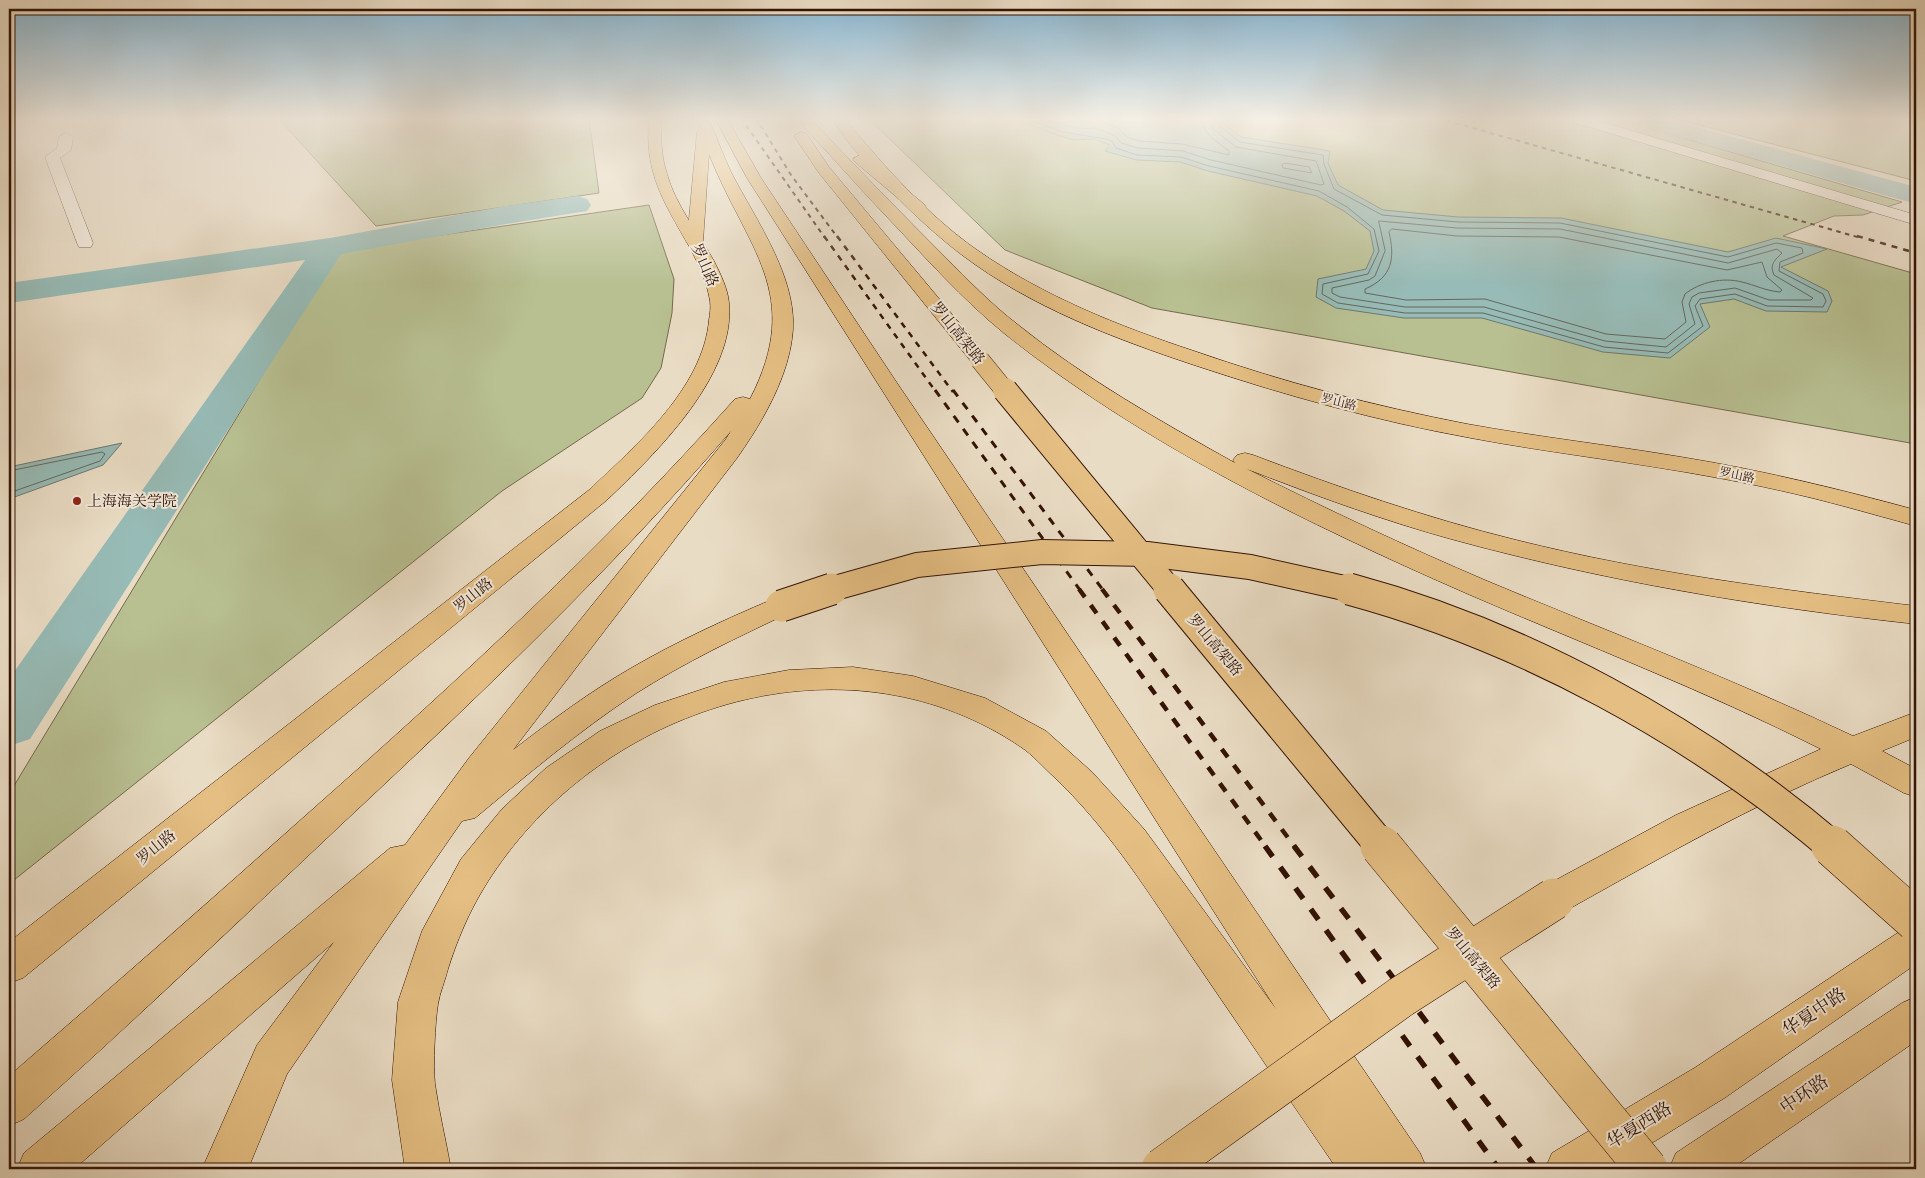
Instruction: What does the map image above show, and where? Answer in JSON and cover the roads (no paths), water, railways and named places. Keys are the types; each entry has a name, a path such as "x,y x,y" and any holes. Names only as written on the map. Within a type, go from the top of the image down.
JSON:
{"main road":[{"name":"罗山路","path":"9,965 598,495 649,447 683,406 701,378 718,332 718,296 713,274 679,215 661,180 660,173"},
{"path":"695,241 700,173"},
{"path":"225,1169 272,1060 481,767 717,450 759,402 780,348 783,308 772,270 742,204 724,173"},
{"path":"751,173 884,380 1404,1169"},
{"name":"罗山高架路","path":"826,173 1647,1169"},
{"path":"856,173 923,246 980,302 1010,328 1066,368 1176,438 1280,496 1373,540 1478,587 1702,680 1796,722 1916,784"},
{"path":"878,173 918,207"},
{"name":"罗山路","path":"887,173 918,207 968,251 1022,286 1104,324 1156,345 1237,373 1332,400 1434,424 1524,441 1712,470 1807,490 1916,518"},
{"path":"1066,368 1127,404 1240,459 1376,507 1459,533 1545,555 1662,580 1827,606 1916,615"},
{"path":"9,1104 115,1012 413,738 717,450"},
{"path":"40,1169 453,816 540,746 624,686 702,642 781,606 858,581 934,562 1010,554 1077,552 1145,553 1228,562 1288,573 1346,587 1448,620 1520,650 1585,681 1728,767 1802,822 1916,921"},
{"path":"428,1169 413,1080 418,1002 441,931 474,870 514,819 558,777 611,740 666,713 724,693 789,680 852,678 914,687 974,706 1035,740 1080,781 1132,839 1364,1169"},
{"path":"1162,1169 1401,997 1554,899 1706,817 1803,770 1916,724"},
{"name":"华夏中路","path":"1711,1082 1916,942"},
{"name":"中环路","path":"1692,1169 1916,1017"},
{"name":"华夏西路","path":"1568,1169 1711,1082"}],"street":[{"path":"58,173 85,243"},
{"path":"1759,173 1916,220"}],"water":[{"path":"1217,173 1333,173 1338,185 1383,210 1458,217 1561,218 1728,252 1776,238 1827,249 1781,267 1828,291 1832,301 1827,312 1766,311 1734,299 1700,304 1710,327 1670,358 1603,352 1482,318 1404,318 1336,308 1316,297 1318,279 1366,269 1374,251 1370,231 1344,211 1317,196"},
{"path":"122,443 103,465 9,499 9,467"}],"waterway":[{"path":"1834,173 1916,196"},
{"path":"330,247 506,215 577,205"},
{"path":"9,293 330,247"},
{"path":"9,724 330,247"}],"railway":[{"path":"779,173 825,238"},
{"path":"790,173 838,238"},
{"path":"1632,173 1861,238"},
{"path":"824,236 936,392"},
{"path":"837,236 953,392"},
{"path":"1857,236 1916,253"},
{"path":"935,390 1080,590"},
{"path":"953,390 1103,590"},
{"path":"1079,589 1266,847"},
{"path":"1102,589 1295,847"},
{"path":"1265,846 1499,1169"},
{"path":"1294,846 1537,1169"}],"place":[{"name":"上海海关学院","path":"77,501"}]}
